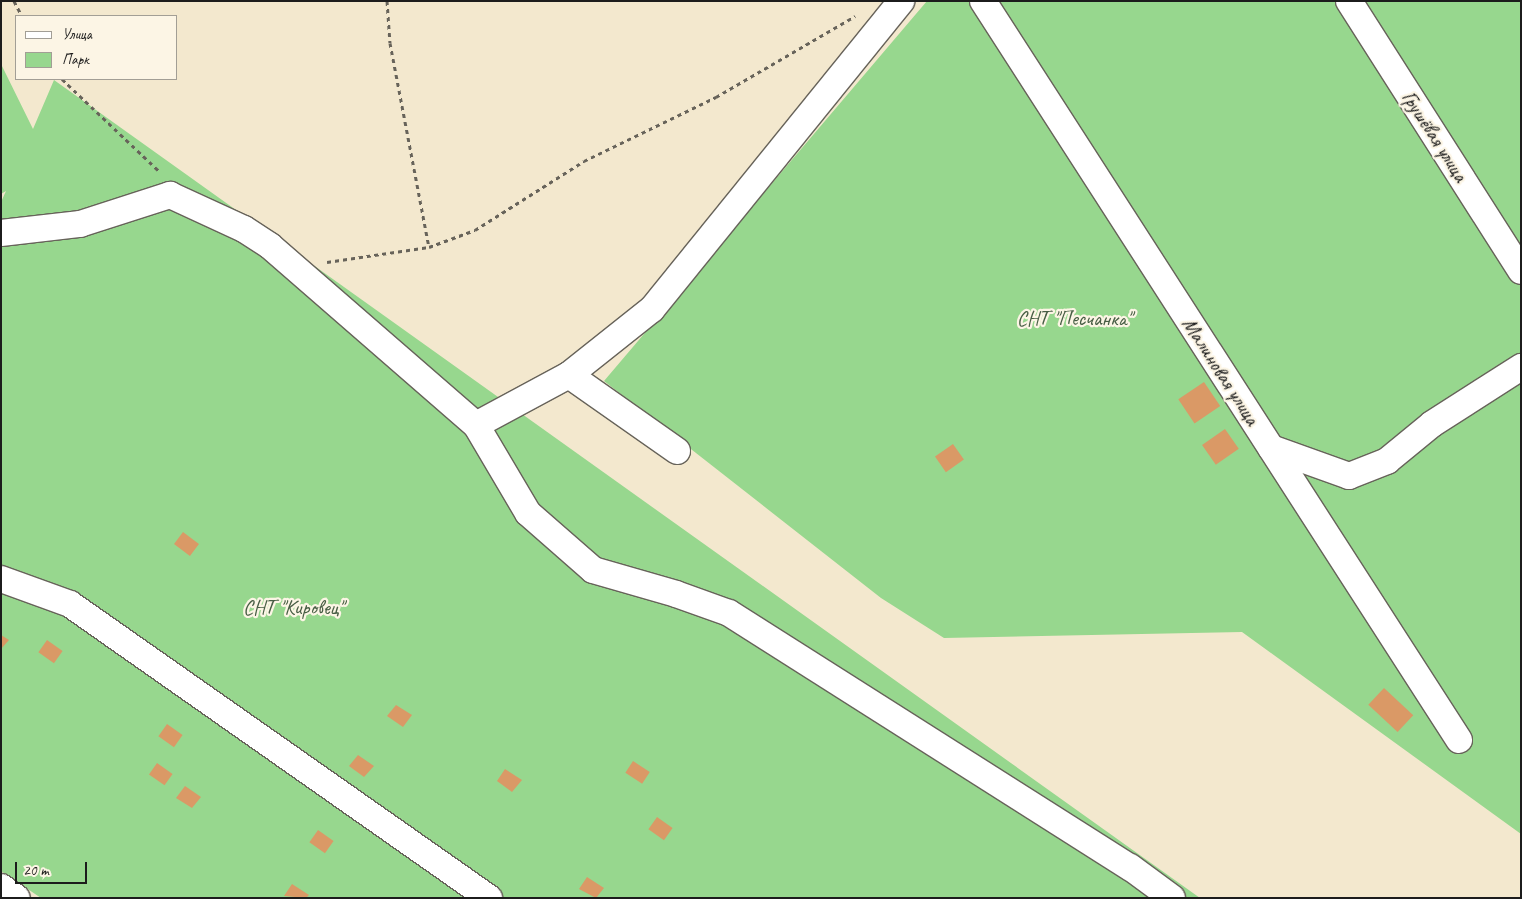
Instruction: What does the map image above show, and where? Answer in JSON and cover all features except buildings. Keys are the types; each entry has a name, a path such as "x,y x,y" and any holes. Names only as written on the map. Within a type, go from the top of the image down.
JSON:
{"street":[{"path":"476,425 570,375 652,309 901,1"},
{"name":"Малиновая улица","path":"983,1 1459,740"},
{"name":"Грушёвая улица","path":"1348,1 1521,271"},
{"path":"1,233 80,224 170,195 244,229 270,246 476,425 528,513 593,570 676,594 729,613 1130,868 1172,898"},
{"path":"1271,448 1349,476 1387,461 1432,424 1521,367"},
{"path":"570,375 677,451"},
{"path":"1,579 70,604 489,898"},
{"path":"1,887 17,898"}],"path":[{"path":"14,1 21,15"},
{"path":"387,1 390,44 429,247"},
{"path":"318,260 328,262 429,247 475,230 584,161 716,97 863,12"},
{"path":"63,80 165,177"}],"green space":[{"name":"СНТ \"Песчанка\"","path":"927,1 1521,1 1521,834 1242,632 944,638 881,598 604,381"},
{"name":"СНТ \"Кировец\"","path":"1,64 33,129 54,80 1200,898 41,898 1,871 1,202 6,191 1,194"}]}
